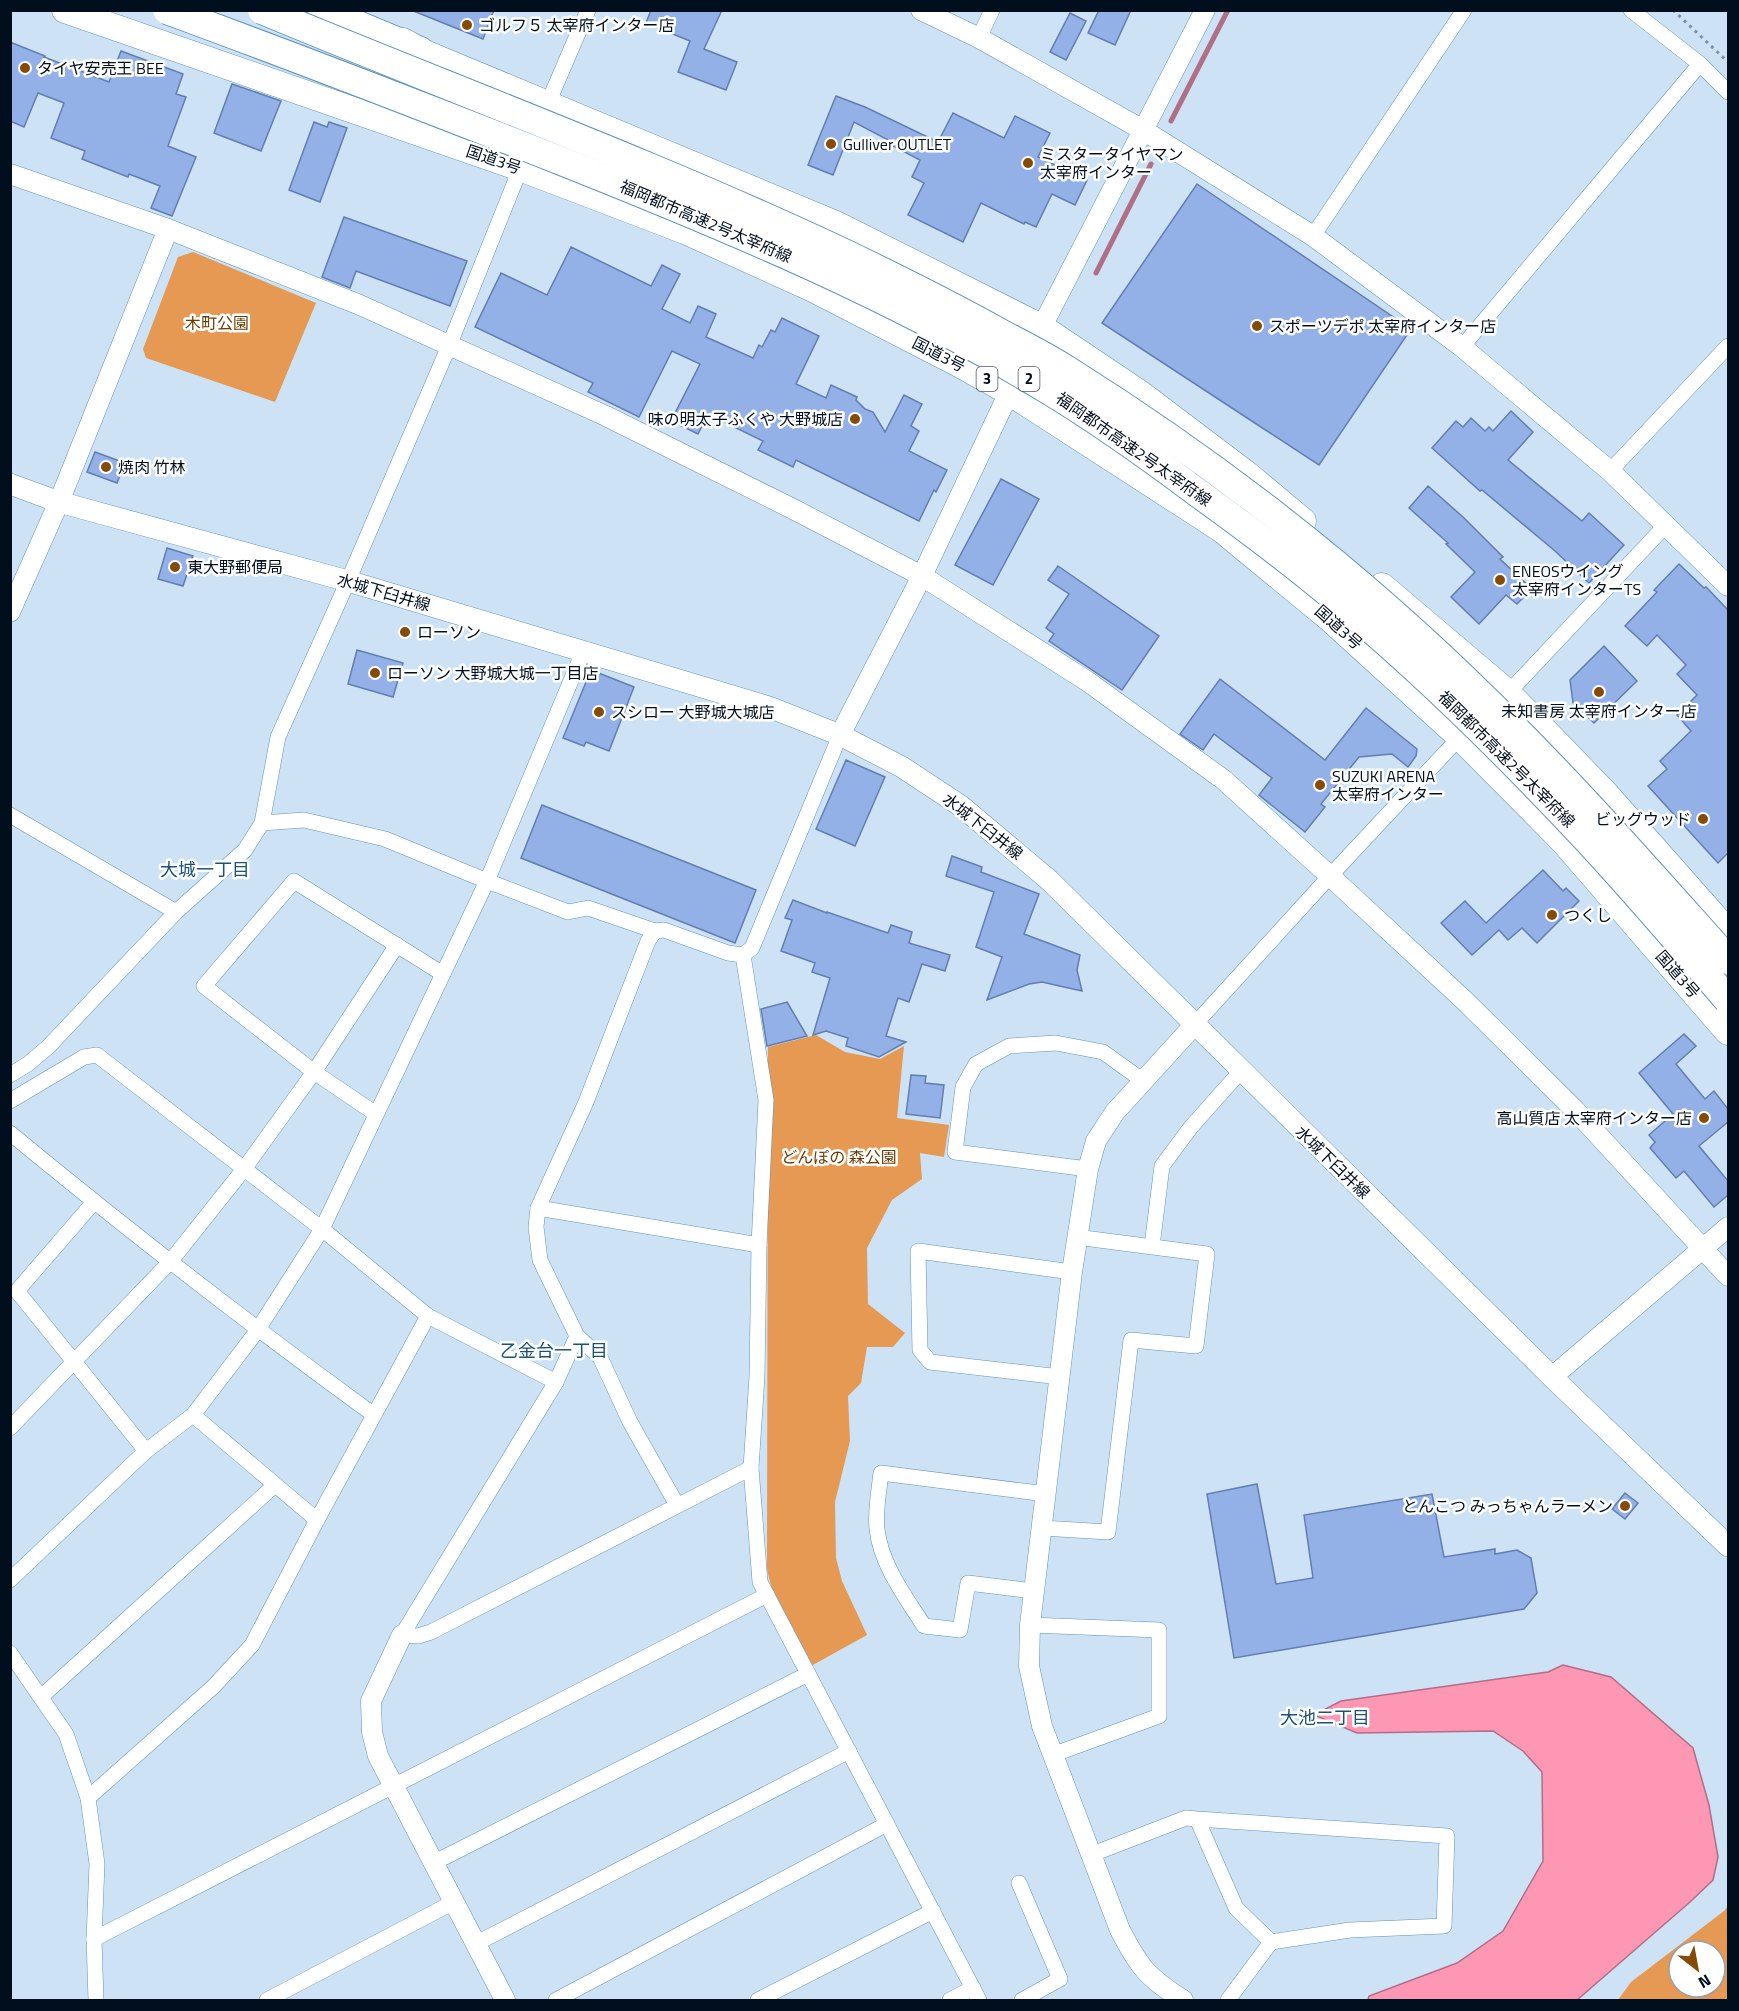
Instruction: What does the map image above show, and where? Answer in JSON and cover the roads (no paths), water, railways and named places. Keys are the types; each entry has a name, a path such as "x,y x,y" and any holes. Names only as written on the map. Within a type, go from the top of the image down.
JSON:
{"highway":[{"name":"国道3号","path":"65,10 520,168 685,231 813,290 1009,392 1221,529 1328,617 1460,738 1563,841 1728,1032"},
{"name":"福岡都市高速2号太宰府線","path":"167,10 641,192 772,249 931,323 1051,392 1156,462 1251,531 1326,591 1389,646 1474,725 1579,831 1728,1000"},
{"name":"福岡都市高速2号太宰府線","path":"262,10 645,165 796,231 933,296 1064,368 1172,440 1267,508 1345,571 1408,627 1492,705 1597,814 1728,960"},
{"path":"322,10 838,225 1041,327 1141,394 1248,476 1366,572 1508,693 1606,794 1728,932"},
{"path":"351,10 420,51"}],"main road":[{"name":"水城下臼井線","path":"10,484 59,502 348,582 769,707 840,735 902,767 961,806 1049,879 1552,1377 1728,1546"}],"street":[{"path":"10,1075 28,1064 48,1047 176,912 245,850 262,823 278,737 348,582 449,346 520,168 588,10"},
{"path":"921,10 980,38 1143,130 1313,236 1462,347 1610,471 1728,586"},
{"path":"980,38 992,10"},
{"path":"262,823 304,820 385,839 487,882 568,912 588,908 655,931 664,930 728,953 742,955 752,948 840,735 922,576 1041,327 1205,10"},
{"path":"1313,236 1464,10"},
{"path":"1631,10 1700,64 1728,92"},
{"path":"1462,347 1700,64"},
{"path":"10,174 168,229 360,305 606,416 922,576 1086,681 1224,780 1465,1001 1575,1110 1728,1276"},
{"path":"10,612 59,502 168,229"},
{"path":"1610,471 1728,346"},
{"path":"1508,693 1665,526"},
{"path":"10,1580 146,1452 193,1415 257,1331 322,1229 487,882 583,652"},
{"path":"1183,2001 1147,1975 1134,1957 1120,1930 1052,1755 1035,1701 1029,1666 1033,1591 1076,1237 1088,1169 1096,1141 1115,1112 1142,1080 1460,738"},
{"path":"10,815 176,912"},
{"path":"376,1114 314,1072 204,986 294,881 442,974"},
{"path":"655,931 648,941 586,1102 538,1208 536,1227 540,1260 577,1336 600,1357 630,1422 676,1505"},
{"path":"10,1428 170,1262 244,1168 314,1072 397,945"},
{"path":"742,955 766,1100 759,1245 757,1376 751,1468 760,1582 976,1994 950,2001"},
{"path":"1088,1169 955,1152 963,1087 976,1064 1009,1046 1066,1044 1102,1052 1142,1080"},
{"path":"10,1101 84,1057 97,1055 322,1229 428,1317 556,1382"},
{"path":"1152,1246 1162,1166 1191,1127 1241,1071"},
{"path":"10,1133 257,1331 374,1415"},
{"path":"94,1202 17,1292 146,1452"},
{"path":"538,1208 759,1245"},
{"path":"1552,1377 1705,1249 1728,1227"},
{"path":"1042,1528 1108,1532 1131,1340 1196,1346 1207,1254 1076,1237"},
{"path":"1059,1377 930,1362 920,1350 918,1251 1072,1272"},
{"path":"88,1797 213,1687 252,1645 317,1520 428,1317"},
{"path":"505,2001 378,1756 372,1732 371,1701 402,1635 556,1382 577,1336"},
{"path":"193,1415 317,1520"},
{"path":"402,1635 418,1636 431,1632 751,1468"},
{"path":"1033,1591 968,1583 960,1630 924,1626 894,1578 880,1543 876,1514 881,1473 1046,1494"},
{"path":"40,1697 275,1485"},
{"path":"94,1938 767,1595"},
{"path":"1030,1625 1159,1630 1159,1716 1052,1755"},
{"path":"10,1653 66,1734 88,1797 97,1864 94,1938 96,2001"},
{"path":"433,1863 808,1674"},
{"path":"475,1944 849,1751"},
{"path":"1090,1855 1186,1818 1447,1836 1444,1926 1350,1930 1271,1942 1228,2001"},
{"path":"1197,1819 1236,1908 1271,1942"},
{"path":"556,2001 887,1824"},
{"path":"1019,1883 1060,1978 1022,2001"},
{"path":"267,2001 453,1902"},
{"path":"758,2001 933,1911"}],"waterway":[{"path":"1171,121 1228,10"},
{"path":"1096,273 1151,164"}],"place":[{"name":"ゴルフ５ 太宰府インター店","path":"467,25"},
{"name":"タイヤ安売王 BEE","path":"25,68"},
{"name":"Gulliver OUTLET","path":"831,144"},
{"name":"ミスタータイヤマン 太宰府インター","path":"1028,163"},
{"name":"スポーツデポ 太宰府インター店","path":"1257,326"},
{"name":"味の明太子ふくや 大野城店","path":"855,419"},
{"name":"焼肉 竹林","path":"106,467"},
{"name":"東大野郵便局","path":"175,567"},
{"name":"ENEOSウイング 太宰府インターTS","path":"1500,580"},
{"name":"ローソン","path":"405,632"},
{"name":"ローソン 大野城大城一丁目店","path":"375,673"},
{"name":"未知書房 太宰府インター店","path":"1599,692"},
{"name":"スシロー 大野城大城店","path":"599,712"},
{"name":"SUZUKI ARENA 太宰府インター","path":"1320,785"},
{"name":"ビッグウッド","path":"1703,819"},
{"name":"つくし","path":"1552,915"},
{"name":"高山質店 太宰府インター店","path":"1704,1118"},
{"name":"とんこつ みっちゃんラーメン","path":"1625,1506"}],"district":[{"name":"大城一丁目","path":"205,870"},
{"name":"乙金台一丁目","path":"554,1351"},
{"name":"大池二丁目","path":"1325,1718"}],"park label":[{"name":"木町公園","path":"217,323"},
{"name":"どんぽの 森公園","path":"839,1157"}]}
